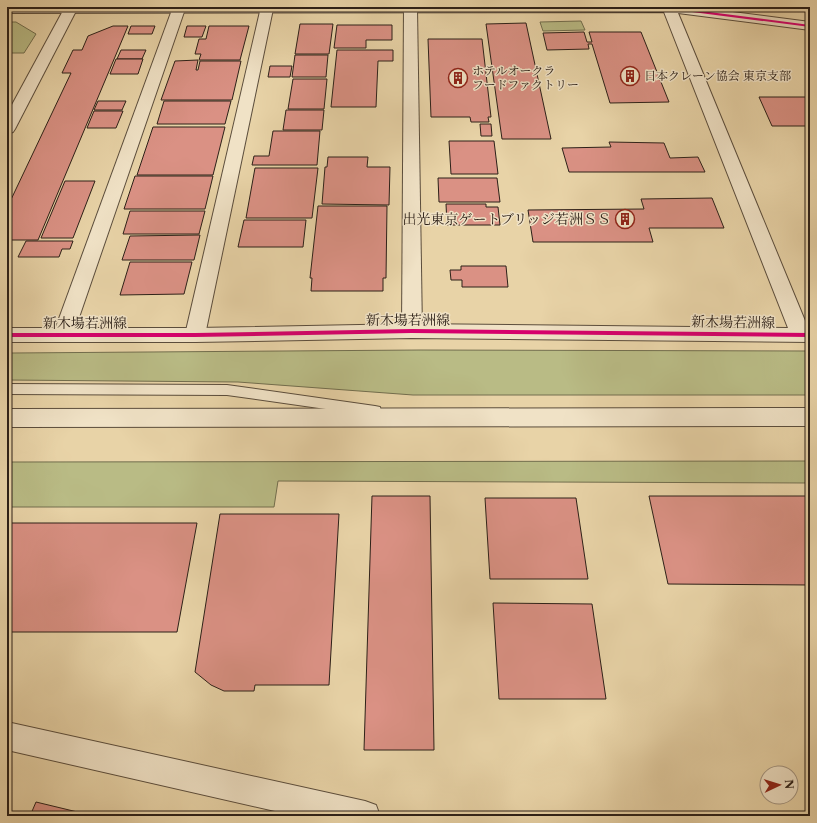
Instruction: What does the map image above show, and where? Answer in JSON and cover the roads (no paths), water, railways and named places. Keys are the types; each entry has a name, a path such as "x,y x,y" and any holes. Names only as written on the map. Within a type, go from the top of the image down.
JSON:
{"street":[{"path":"410,8 412,331"},
{"path":"669,8 806,335"},
{"path":"7,9 669,8 810,26"},
{"path":"7,129 70,9"},
{"path":"63,335 178,9"},
{"path":"195,335 266,9"},
{"name":"新木場若洲線","path":"7,335 195,335 412,331 806,335"},
{"path":"7,418 810,417"},
{"path":"7,736 366,816"}],"lane":[{"path":"7,389 228,390 422,418"}],"place":[{"name":"日本クレーン協会 東京支部","path":"630,76"},
{"name":"ホテルオークラ フードファクトリー","path":"458,78"},
{"name":"出光東京ゲートブリッジ若洲ＳＳ","path":"625,219"}]}
